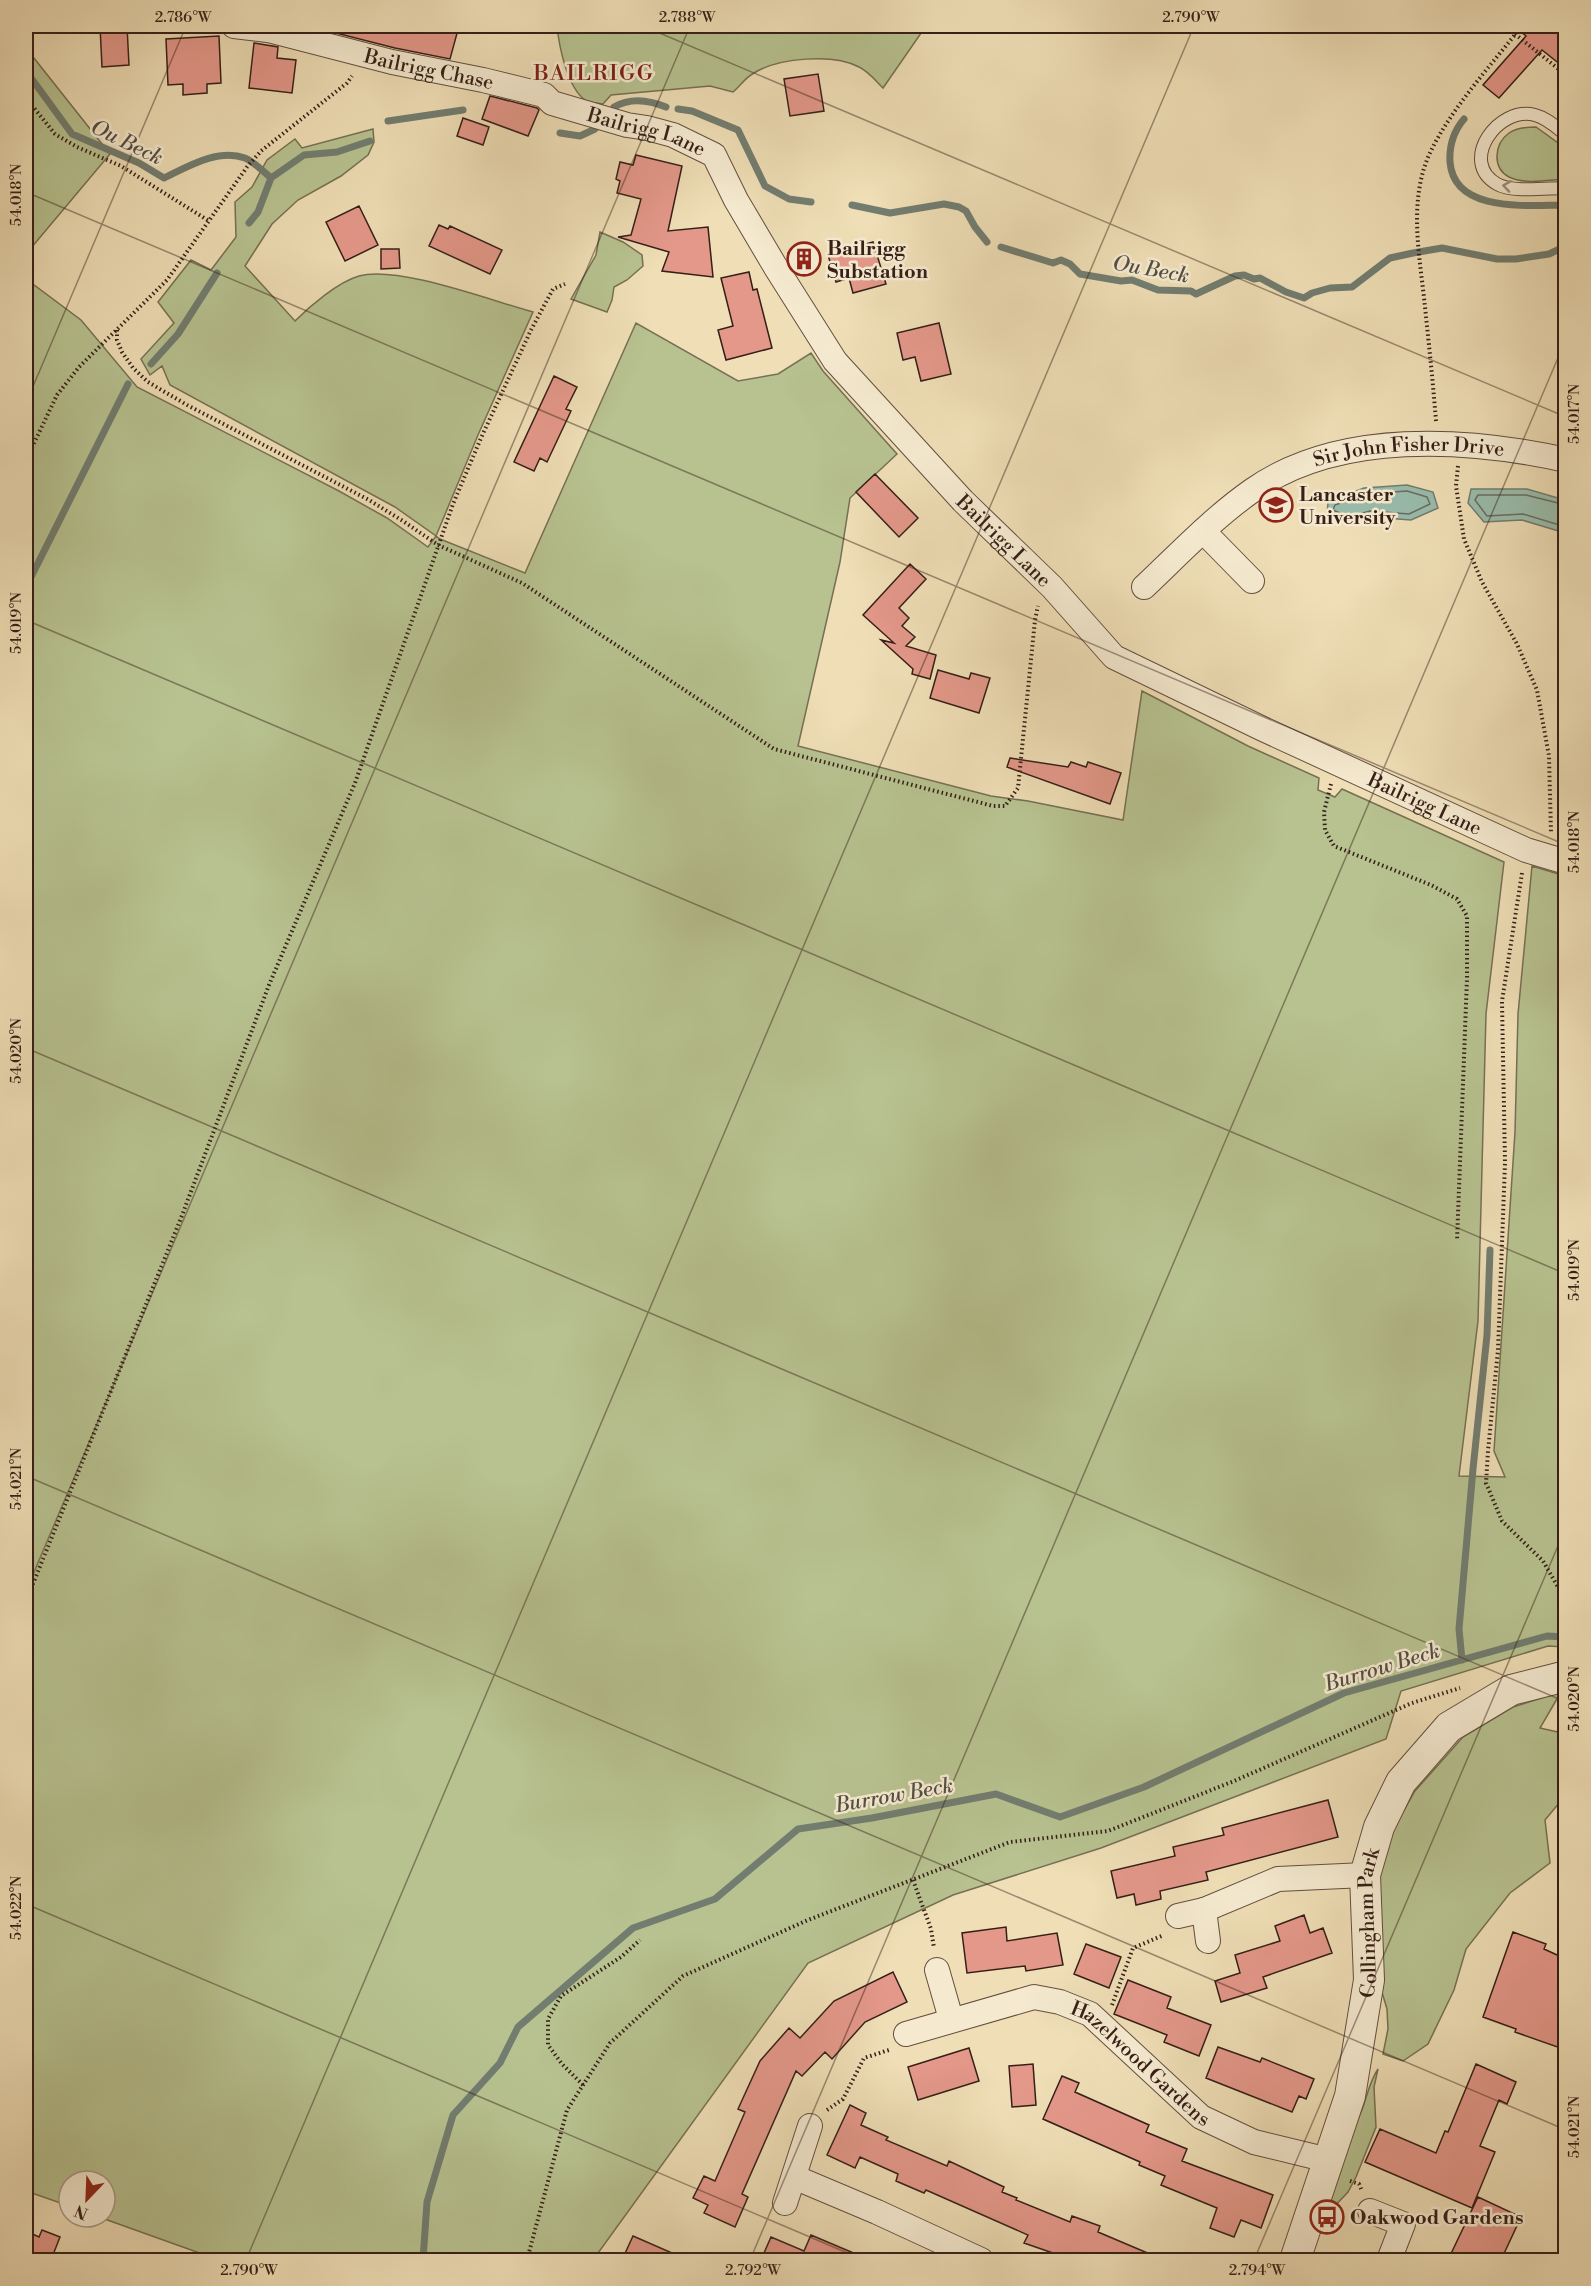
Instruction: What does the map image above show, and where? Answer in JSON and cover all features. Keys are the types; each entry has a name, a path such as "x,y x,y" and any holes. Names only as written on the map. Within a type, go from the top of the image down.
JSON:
{"street":[{"name":"Bailrigg Chase","path":"234,26 268,30 366,55 544,95 552,103"},
{"name":"Bailrigg Lane","path":"552,103 627,125 673,135 714,154 736,200 835,360 963,501 1052,587 1114,657 1526,850 1557,860"},
{"name":"Sir John Fisher Drive","path":"1144,587 1203,531 1254,489 1289,471 1345,451 1374,446 1431,444 1484,448 1566,460"},
{"path":"1203,531 1252,581"},
{"name":"Collingham Park","path":"1295,2260 1350,2096 1369,1980 1365,1875 1379,1827 1401,1782 1449,1727 1510,1690 1566,1676"},
{"path":"1178,1916 1204,1910 1278,1879 1365,1875"},
{"path":"1204,1910 1208,1941"},
{"path":"937,1970 951,2019"},
{"name":"Hazelwood Gardens","path":"906,2034 951,2019 1034,1997 1060,2002 1090,2014 1158,2079 1202,2117 1254,2142 1327,2166"},
{"path":"785,2203 810,2126"},
{"path":"794,2177 981,2260"},
{"path":"1370,2211 1403,2224 1389,2260"}],"lane":[{"path":"1566,135 1549,122 1534,115 1518,114 1504,119 1492,131 1482,148 1481,162 1485,176 1498,186 1525,189 1566,188"}],"path":[{"path":"1437,426 1418,244 1419,193 1429,155 1447,122 1522,26"},
{"path":"1515,34 1566,75"},
{"path":"26,460 57,395 79,367 167,280 247,166 261,151 347,83 366,55"},
{"path":"26,98 55,134 77,147 121,166 209,220"},
{"path":"26,1601 181,1218 269,985 355,783 438,545 481,438 531,330 553,289 565,284"},
{"path":"117,330 117,340 122,352 133,368 148,382 186,405 369,501 438,545 522,583 774,749 993,806 1005,806 1018,788 1035,620 1040,599 1052,587"},
{"path":"1447,464 1458,465 1456,486 1464,539 1482,582 1517,644 1537,690 1549,756 1552,846 1557,860"},
{"path":"1339,764 1327,794 1324,812 1325,830 1334,846 1431,885 1457,899 1467,916 1467,978 1456,1241"},
{"path":"1526,850 1502,1001 1504,1175 1498,1350 1486,1483 1502,1521 1543,1561 1563,1594 1566,1614"},
{"path":"527,2260 567,2110 610,2043 683,1976 808,1920 1010,1842 1108,1831 1234,1781 1412,1703 1467,1686"},
{"path":"913,1880 931,1929 937,1970"},
{"path":"1104,2026 1133,1948 1171,1932 1178,1916"},
{"path":"583,2085 562,2064 548,2045 548,2019 561,1996 621,1957 640,1940"},
{"path":"810,2126 843,2099 864,2058 894,2049 906,2034"},
{"path":"1327,2166 1359,2184 1370,2211"}],"green space":[{"path":"557,26 926,26 883,88 859,67 835,60 806,59 764,68 748,77 733,92 710,86 611,95 603,104 585,100 573,86 562,55"},
{"path":"26,48 110,154 26,254"},
{"path":"1536,127 1565,148 1565,179 1522,181 1509,177 1500,168 1497,156 1500,143 1504,138 1515,130"},
{"path":"373,129 374,142 368,155 341,176 298,200 272,224 245,266 295,321 342,283 359,276 376,274 396,275 445,286 533,312 436,536 395,507 170,385 162,366 150,375 141,359 174,323 158,302 191,260 211,270 236,237 235,202 252,187 267,160 295,139 302,148"},
{"path":"600,232 623,242 642,255 643,266 627,280 614,287 607,312 571,299 596,255"},
{"path":"26,279 81,320 137,387 339,491 387,518 428,547 436,536 525,573 636,323 738,381 778,374 811,353 823,371 897,454 850,498 840,562 798,746 991,796 1123,820 1142,691 1248,746 1319,778 1318,790 1335,797 1342,789 1504,862 1486,1014 1478,1321 1459,1476 1505,1477 1494,1451 1515,1132 1518,1014 1532,866 1565,876 1565,1647 1548,1646 1401,1691 1386,1739 1101,1848 953,1895 808,1963 593,2260 219,2260 117,2223 117,2169 57,2169 57,2202 26,2191"},
{"path":"1561,1692 1540,1728 1562,1733 1565,1736 1565,1796 1545,1820 1550,1863 1510,1893 1466,1949 1454,1990 1428,2044 1403,2061 1383,2054 1388,2029 1387,2009 1381,1989 1378,1879 1390,1835 1415,1791 1463,1737 1513,1707"},
{"path":"1378,2069 1374,2087 1376,2127 1348,2192 1330,2211 1325,2208 1329,2196"}],"water":[{"path":"1407,485 1433,492 1438,508 1411,520 1371,517 1349,524 1327,515 1328,502 1364,488"},
{"path":"1471,489 1527,489 1565,500 1565,533 1522,520 1484,522 1468,503"}],"building":[{"path":"100,26 127,26 129,65 102,67"},
{"path":"324,26 459,26 450,59 324,30"},
{"path":"1514,26 1566,26 1566,69 1542,50 1499,98 1483,85 1526,36"},
{"path":"219,36 221,83 207,84 207,93 183,95 183,84 168,85 166,39"},
{"path":"254,43 278,47 277,58 296,60 292,93 249,88"},
{"path":"818,74 824,111 790,116 784,79"},
{"path":"490,96 539,110 528,136 482,119"},
{"path":"463,118 489,127 483,145 457,136"},
{"path":"636,155 682,166 668,231 708,227 713,277 662,271 669,252 618,237 631,235 641,199 617,193 620,181 616,179 620,162 633,165"},
{"path":"359,206 378,245 345,261 326,222"},
{"path":"439,225 448,229 450,226 502,250 490,274 429,246"},
{"path":"873,242 886,284 853,293 849,278 836,282 828,255"},
{"name":"Bailrigg Substation","path":"805,243 820,264 802,275 788,253"},
{"path":"381,249 399,249 400,268 381,269"},
{"path":"749,272 753,290 757,289 772,348 726,360 718,330 733,326 721,278"},
{"path":"939,323 951,374 921,381 915,357 903,360 897,333"},
{"path":"554,376 577,387 566,409 571,411 547,462 540,458 534,471 514,462"},
{"path":"875,474 918,518 899,537 856,492"},
{"path":"910,564 926,579 899,608 909,618 902,626 915,637 906,646 936,655 930,679 912,674 913,669 881,640 894,643 863,615"},
{"path":"938,670 969,679 971,673 990,678 979,713 930,698"},
{"path":"1010,758 1068,767 1071,762 1086,767 1088,762 1121,773 1110,804 1007,767"},
{"path":"1328,1800 1338,1837 1206,1872 1208,1880 1160,1891 1161,1899 1136,1905 1134,1894 1117,1898 1111,1871 1175,1856 1173,1847 1224,1835 1222,1828"},
{"path":"1304,1915 1310,1933 1323,1928 1332,1953 1263,1977 1267,1988 1221,2002 1215,1981 1240,1973 1235,1955 1280,1941 1275,1926"},
{"path":"1006,1927 1007,1941 1057,1933 1063,1965 1026,1971 1025,1966 967,1973 962,1933"},
{"path":"1513,1932 1546,1944 1544,1949 1566,1959 1566,2050 1515,2032 1516,2029 1483,2017"},
{"path":"1086,1944 1121,1957 1109,1988 1074,1974"},
{"path":"893,1972 907,2002 865,2022 832,2059 825,2052 802,2076 796,2071 742,2194 748,2197 735,2227 704,2213 708,2205 693,2198 704,2176 715,2181 745,2112 738,2109 760,2061 789,2028 800,2038 834,2001"},
{"path":"1128,1980 1171,1997 1167,2008 1211,2025 1199,2056 1164,2042 1167,2035 1114,2014"},
{"path":"1218,2047 1260,2062 1262,2058 1314,2079 1306,2099 1299,2096 1292,2112 1206,2078"},
{"path":"969,2048 979,2081 918,2100 908,2067"},
{"path":"1033,2064 1036,2105 1012,2107 1009,2066"},
{"path":"1476,2064 1516,2082 1507,2104 1499,2100 1480,2146 1495,2152 1472,2208 1365,2162 1380,2129 1436,2153 1445,2131 1448,2132"},
{"path":"1062,2076 1079,2083 1075,2092 1149,2125 1146,2132 1187,2149 1182,2161 1273,2195 1261,2228 1241,2220 1234,2237 1210,2228 1217,2208 1161,2185 1165,2176 1139,2165 1140,2162 1043,2119"},
{"path":"850,2105 866,2113 861,2125 888,2137 886,2140 947,2166 949,2161 1004,2187 1002,2192 1017,2198 1016,2200 1070,2222 1072,2216 1100,2226 1098,2232 1164,2260 1073,2260 1024,2243 1028,2235 926,2190 924,2193 896,2181 898,2174 860,2157 855,2168 827,2155"},
{"path":"1478,2197 1521,2217 1501,2260 1448,2260"},
{"path":"42,2230 60,2237 51,2260 26,2260 26,2231 39,2237"},
{"path":"811,2235 870,2260 761,2260 771,2237 804,2251"},
{"path":"633,2236 688,2260 622,2260"}],"waterway":[{"name":"Ou Beck","path":"26,71 72,134 139,163 164,178 203,160 224,155 245,158 271,178 304,155 337,152 370,141"},
{"name":"Ou Beck","path":"614,107 633,101 666,107"},
{"name":"Ou Beck","path":"678,109 692,111 738,130 765,186 789,199 811,202"},
{"name":"Ou Beck","path":"388,121 463,110"},
{"path":"1464,119 1454,134 1450,162 1455,179 1465,191 1496,203 1533,206 1566,205"},
{"name":"Ou Beck","path":"560,133 580,136 595,129"},
{"path":"249,223 258,212 271,178"},
{"name":"Ou Beck","path":"852,205 890,213 944,204 959,207 966,211 987,242"},
{"name":"Ou Beck","path":"1001,247 1053,263 1061,260 1070,264 1080,274 1121,281 1132,280 1158,290 1191,291 1196,294 1235,276 1244,275 1254,279 1260,278 1286,292 1304,298 1330,288 1352,287 1390,258 1413,253 1442,248 1497,259 1516,259 1549,254 1566,246"},
{"path":"151,364 178,334 217,273"},
{"path":"26,587 128,384"},
{"path":"1462,1660 1459,1629 1487,1335 1490,1250"},
{"name":"Burrow Beck","path":"423,2260 427,2202 453,2115 500,2063 518,2027 633,1928 715,1899 798,1829 872,1818 996,1794 1060,1817 1144,1787 1344,1693 1547,1636 1566,1637"}],"place":[{"name":"Bailrigg Substation","path":"804,259"},
{"name":"Lancaster University","path":"1276,505"},
{"name":"Oakwood Gardens","path":"1327,2217"}],"district":[{"name":"BAILRIGG","path":"594,72"}]}
